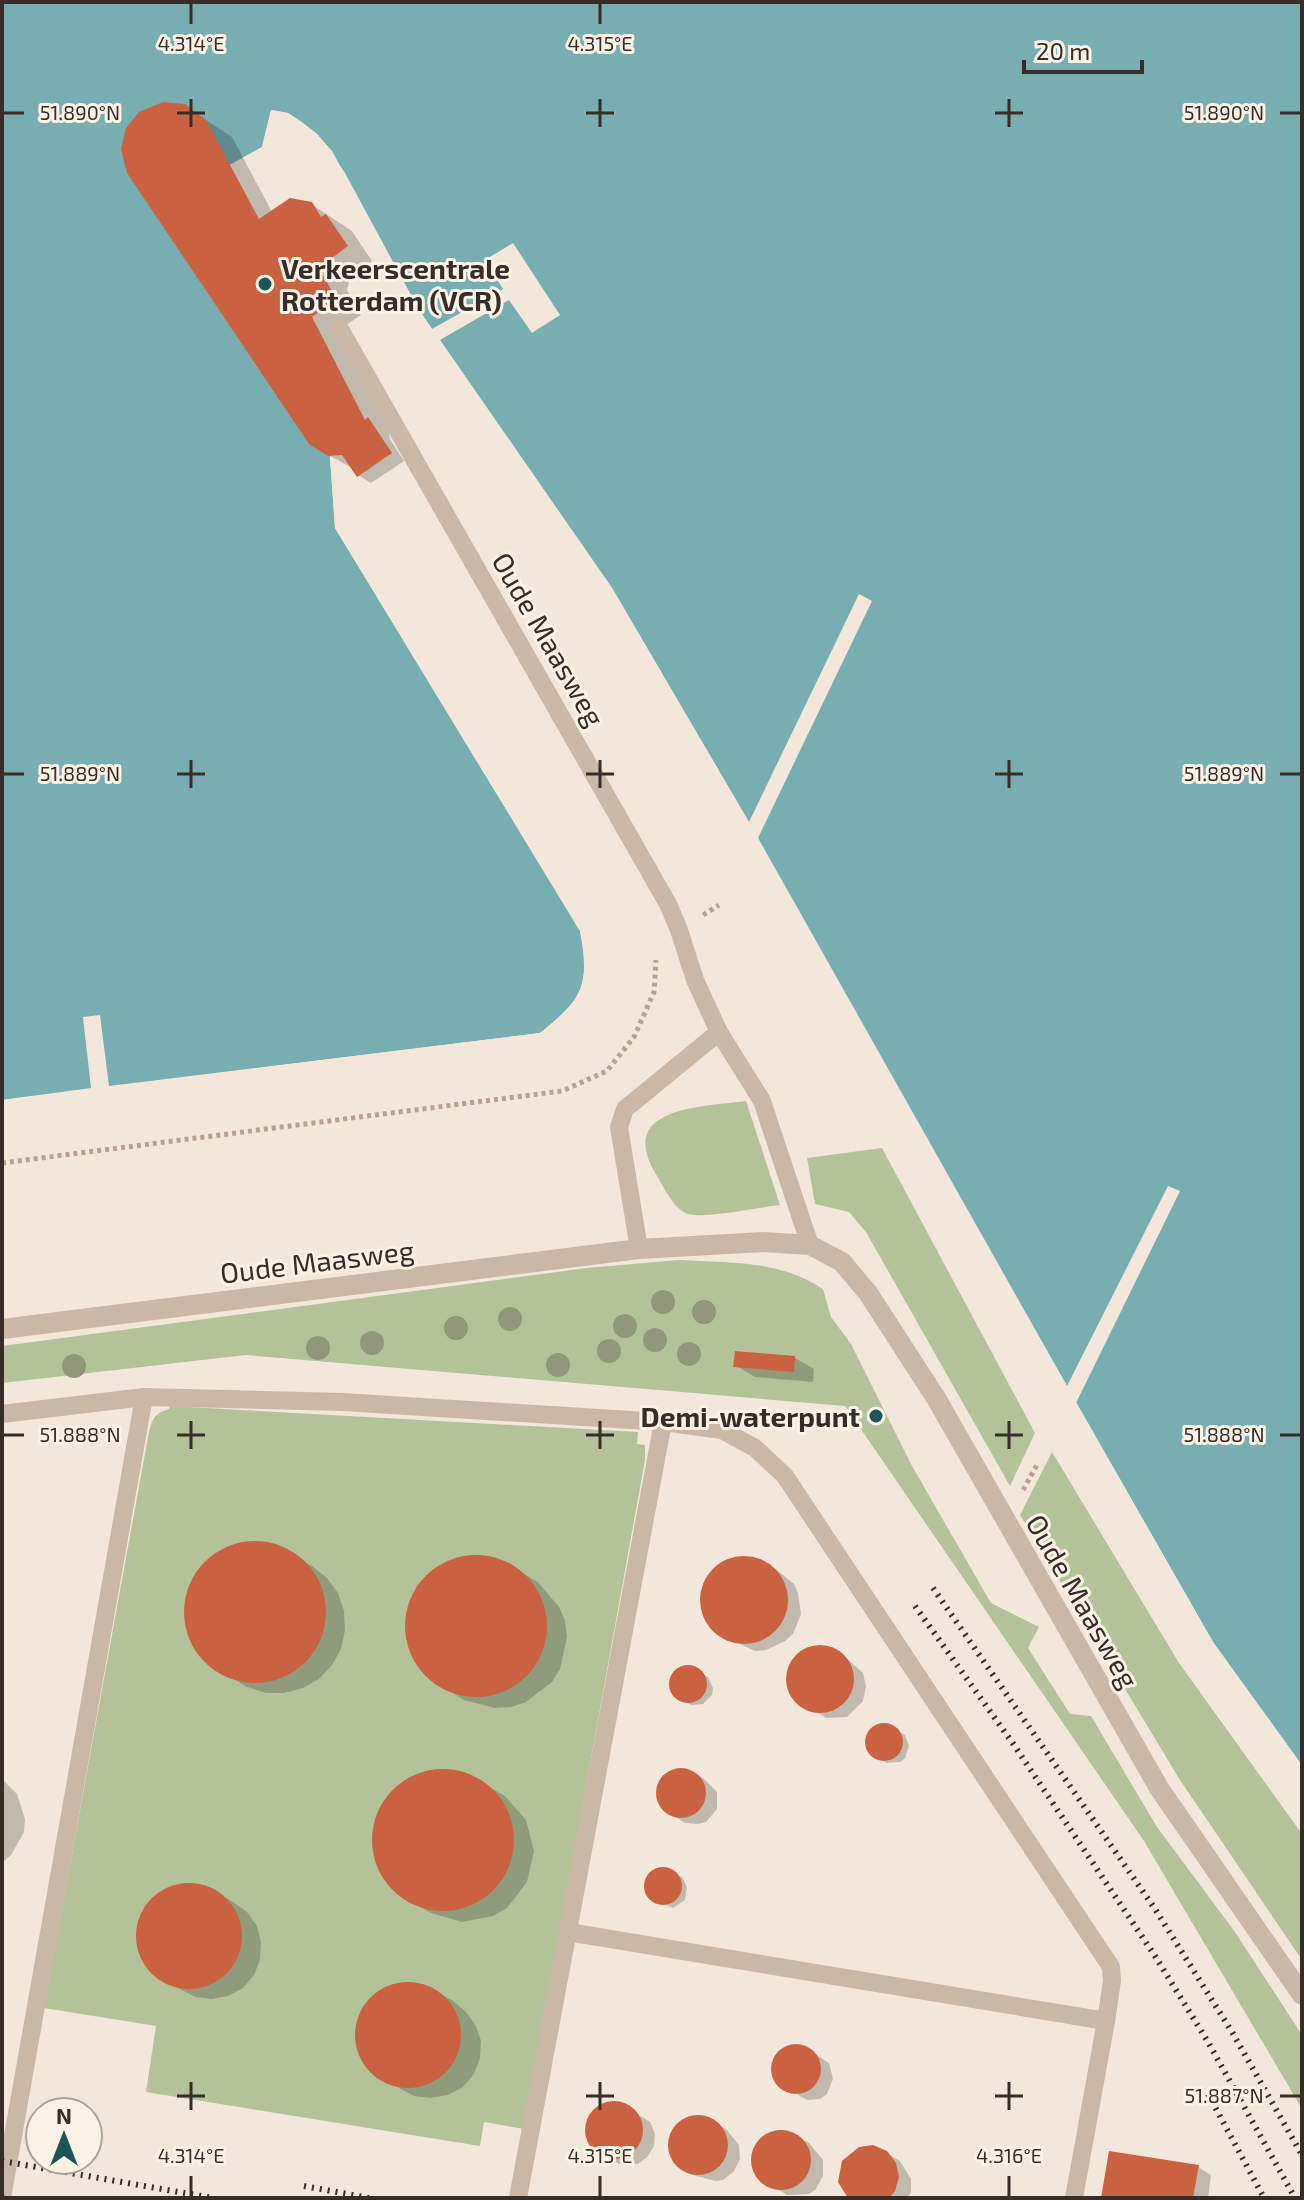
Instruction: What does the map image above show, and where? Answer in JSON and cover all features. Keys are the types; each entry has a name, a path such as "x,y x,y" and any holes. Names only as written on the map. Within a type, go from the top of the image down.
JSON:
{"street":[{"name":"Oude Maasweg","path":"2,1329 639,1249 763,1242 810,1245 842,1262 868,1293 936,1398 1159,1788 1302,1995"}],"lane":[{"name":"Oude Maasweg","path":"337,324 668,904 695,980 719,1032 762,1101 810,1245"},
{"path":"639,1249 619,1127 625,1109 719,1032"},
{"path":"2,1414 144,1397 343,1402 663,1422 722,1430 755,1448 785,1476 1111,1967 1106,2021 1074,2198"},
{"path":"2,2198 144,1397"},
{"path":"518,2198 663,1422"},
{"path":"568,1932 1106,2021"}],"path":[{"path":"2,1163 107,1146 562,1091 607,1071 634,1037 654,992 657,951"}],"green space":[{"path":"746,1101 780,1205 706,1215 688,1214 678,1208 657,1176 647,1153 646,1136 654,1124 668,1115 687,1109"},
{"path":"882,1148 1035,1433 1010,1486 866,1232 849,1212 815,1204 807,1158"},
{"path":"679,1260 772,1268 823,1289 831,1317 851,1344 912,1466 991,1603 1039,1627 1028,1648 1070,1714 1091,1716 1157,1827 1235,1932 1302,2035 1302,2109 1144,1841 845,1406 246,1355 2,1383 2,1346 587,1268"},
{"path":"170,1406 638,1432 637,1444 645,1445 645,1460 524,2129 484,2122 480,2146 146,2092 156,2026 44,2008 148,1437 154,1419"},
{"path":"1052,1452 1179,1663 1302,1834 1302,1960 1180,1780 1020,1515"}],"water":[{"path":"2,2 1302,2 1302,1766 1213,1642 750,824 612,588 419,310 345,173 317,134 288,113 271,110 262,147 200,182 325,387 335,528 580,931 584,965 580,990 566,1010 540,1033 2,1100"}],"pier":[{"path":"271,110 288,113 302,122 332,151 432,329 503,289 485,260 513,243 560,315 532,333 509,300 440,340 612,588 749,822 859,594 872,601 758,838 1067,1386 1168,1186 1180,1191 1076,1403 1213,1642 1302,1765 1302,1770 1209,1644 869,1048 747,826 609,591 416,312 329,154 315,137 286,117 274,114 265,150 205,184 329,385 338,526 584,929 590,963 584,994 566,1017 541,1037 2,1104 2,1100 91,1088 83,1017 100,1015 109,1086 540,1033 564,1014 580,993 586,963 580,931 335,528 325,387 199,182 262,147"}],"building":[{"name":"Verkeerscentrale Rotterdam (VCR)","path":"163,102 185,104 206,120 259,219 290,198 312,202 321,217 326,214 348,246 324,264 322,274 337,299 312,317 365,420 368,417 392,453 357,477 342,455 328,456 309,444 127,173 121,149 126,128 139,112"},
{"path":"735,1351 795,1356 794,1372 733,1367"},
{"path":"255,1541 282,1547 305,1562 320,1585 326,1612 320,1639 305,1662 282,1677 255,1683 228,1677 205,1662 190,1639 184,1612 190,1585 205,1562 228,1547"},
{"path":"476,1555 503,1560 526,1576 542,1599 547,1626 542,1653 526,1676 503,1692 476,1697 449,1692 426,1676 410,1653 405,1626 410,1599 426,1576 449,1560"},
{"path":"744,1556 769,1563 781,1575 788,1600 781,1625 769,1637 744,1644 719,1637 707,1625 700,1600 707,1575 719,1563"},
{"path":"820,1645 844,1655 854,1679 844,1703 820,1713 796,1703 786,1679 796,1655"},
{"path":"688,1665 702,1670 707,1684 702,1698 688,1703 674,1698 669,1684 674,1670"},
{"path":"884,1723 898,1728 903,1742 898,1756 884,1761 870,1756 865,1742 870,1728"},
{"path":"681,1768 699,1775 706,1793 699,1811 681,1818 663,1811 656,1793 663,1775"},
{"path":"443,1769 470,1774 493,1790 509,1813 514,1840 509,1867 493,1890 470,1906 443,1911 416,1906 393,1890 377,1867 372,1840 377,1813 393,1790 416,1774"},
{"path":"663,1867 676,1873 682,1886 676,1899 663,1905 650,1899 644,1886 650,1873"},
{"path":"189,1883 209,1887 226,1899 238,1916 242,1936 238,1956 226,1973 209,1985 189,1989 169,1985 152,1973 140,1956 136,1936 140,1916 152,1899 169,1887"},
{"path":"408,1982 428,1986 445,1998 457,2015 461,2035 457,2055 445,2072 428,2084 408,2088 388,2084 371,2072 359,2055 355,2035 359,2015 371,1998 388,1986"},
{"path":"796,2044 814,2051 821,2069 814,2087 796,2094 778,2087 771,2069 778,2051"},
{"path":"614,2101 635,2109 643,2130 635,2151 614,2159 593,2151 585,2130 593,2109"},
{"path":"698,2115 719,2124 728,2145 719,2166 698,2175 677,2166 668,2145 677,2124"},
{"path":"781,2130 793,2132 802,2139 809,2148 809,2172 802,2181 793,2188 781,2190 769,2188 760,2181 753,2172 751,2160 753,2148 760,2139 769,2132"},
{"path":"873,2145 887,2151 896,2163 899,2177 895,2191 889,2198 848,2198 838,2182 842,2161 859,2147"},
{"path":"1109,2151 1199,2165 1193,2198 1101,2198"}],"railway":[{"path":"933,1588 1155,1909 1232,2032 1302,2155"},
{"path":"915,1606 1014,1745 1155,1956 1208,2042 1295,2198"},
{"path":"1208,2094 1264,2198"},
{"path":"2,2161 213,2198"},
{"path":"304,2186 369,2198"},
{"path":"2,2197 10,2198"}],"place":[{"name":"Verkeerscentrale Rotterdam (VCR)","path":"265,284"},
{"name":"Demi-waterpunt","path":"876,1416"}]}
